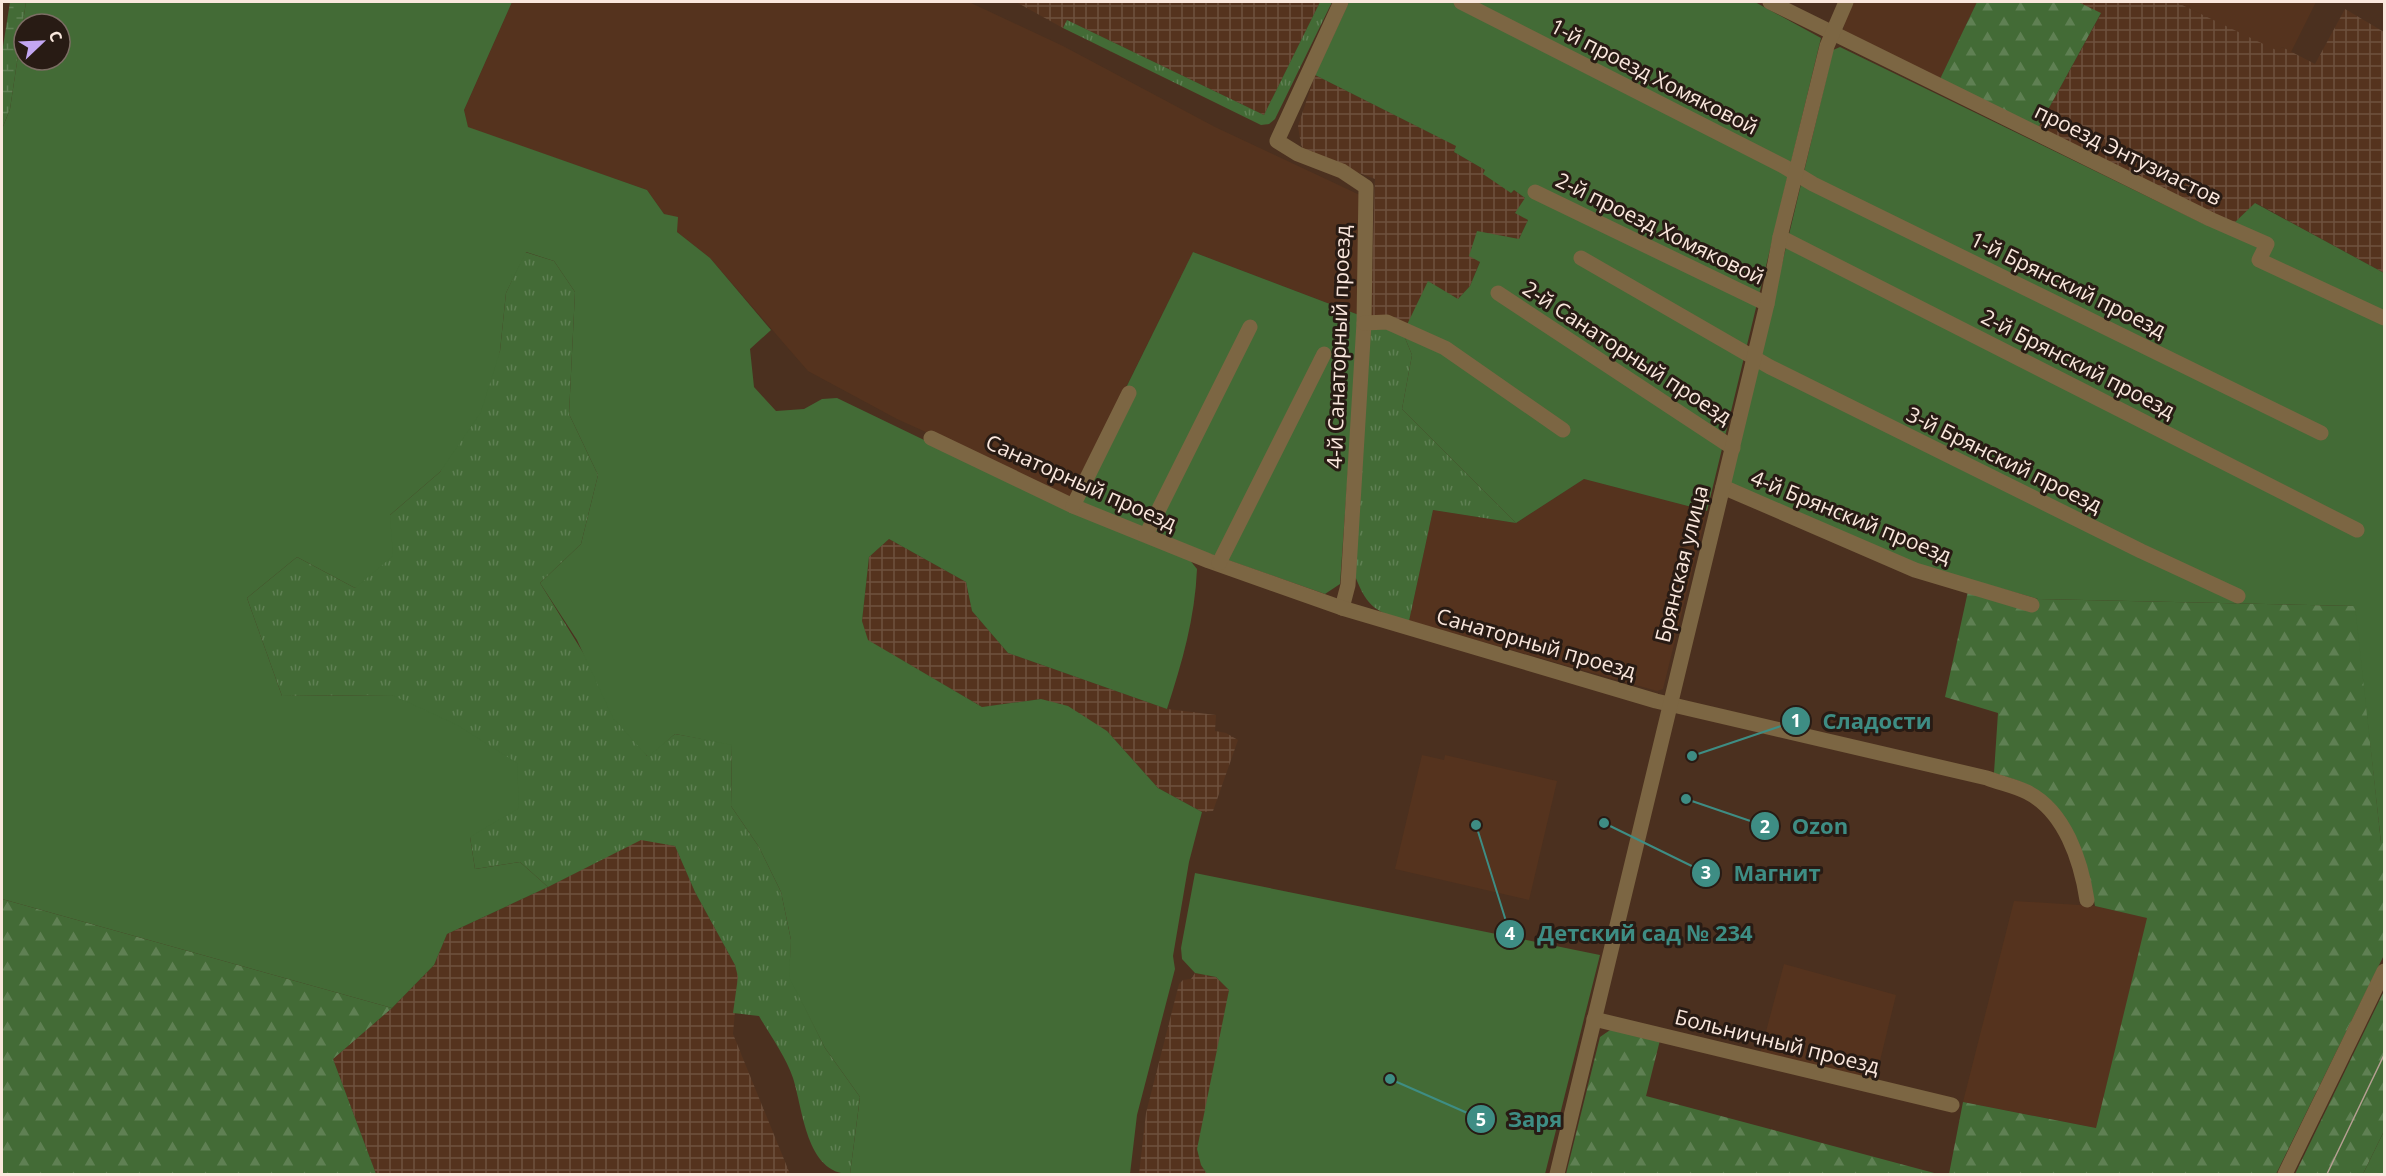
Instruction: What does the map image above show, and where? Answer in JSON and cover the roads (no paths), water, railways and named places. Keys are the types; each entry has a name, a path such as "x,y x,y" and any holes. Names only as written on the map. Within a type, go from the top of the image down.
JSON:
{"street":[{"name":"4-й Санаторный проезд","path":"1341,2 1277,141 1298,154 1342,171 1366,187 1364,323 1348,585 1342,608"},
{"name":"1-й проезд Хомяковой","path":"1461,2 1796,174"},
{"path":"1770,2 1832,33"},
{"name":"Брянская улица","path":"1557,1174 1755,357 1780,237 1832,33 1846,2"},
{"name":"проезд Энтузиастов","path":"1832,33 2267,244 2259,260 2385,318"},
{"name":"1-й Брянский проезд","path":"1796,174 2321,433"},
{"name":"2-й проезд Хомяковой","path":"1535,192 1767,304"},
{"name":"2-й Брянский проезд","path":"1780,237 2357,530"},
{"name":"3-й Брянский проезд","path":"1581,258 1755,357 1918,441 2238,596"},
{"name":"2-й Санаторный проезд","path":"1498,293 1733,448"},
{"path":"1364,323 1387,322 1445,348 1563,430"},
{"path":"1146,535 1250,327"},
{"path":"1219,563 1324,354"},
{"path":"1073,506 1129,393"},
{"name":"Санаторный проезд","path":"931,438 1073,506 1342,608 1670,704 1987,778 2028,793 2047,806 2060,823 2073,849 2087,900"},
{"name":"4-й Брянский проезд","path":"1723,487 1915,570 2032,605"},
{"path":"2285,1174 2385,971"},
{"name":"Больничный проезд","path":"1593,1019 1952,1106"}],"tram line":[{"path":"2327,1174 2384,1055"}],"place":[{"name":"Сладости","path":"1692,756"},
{"name":"Ozon","path":"1686,799"},
{"name":"Магнит","path":"1604,823"},
{"name":"Детский сад № 234","path":"1476,825"},
{"name":"Заря","path":"1390,1079"}]}
